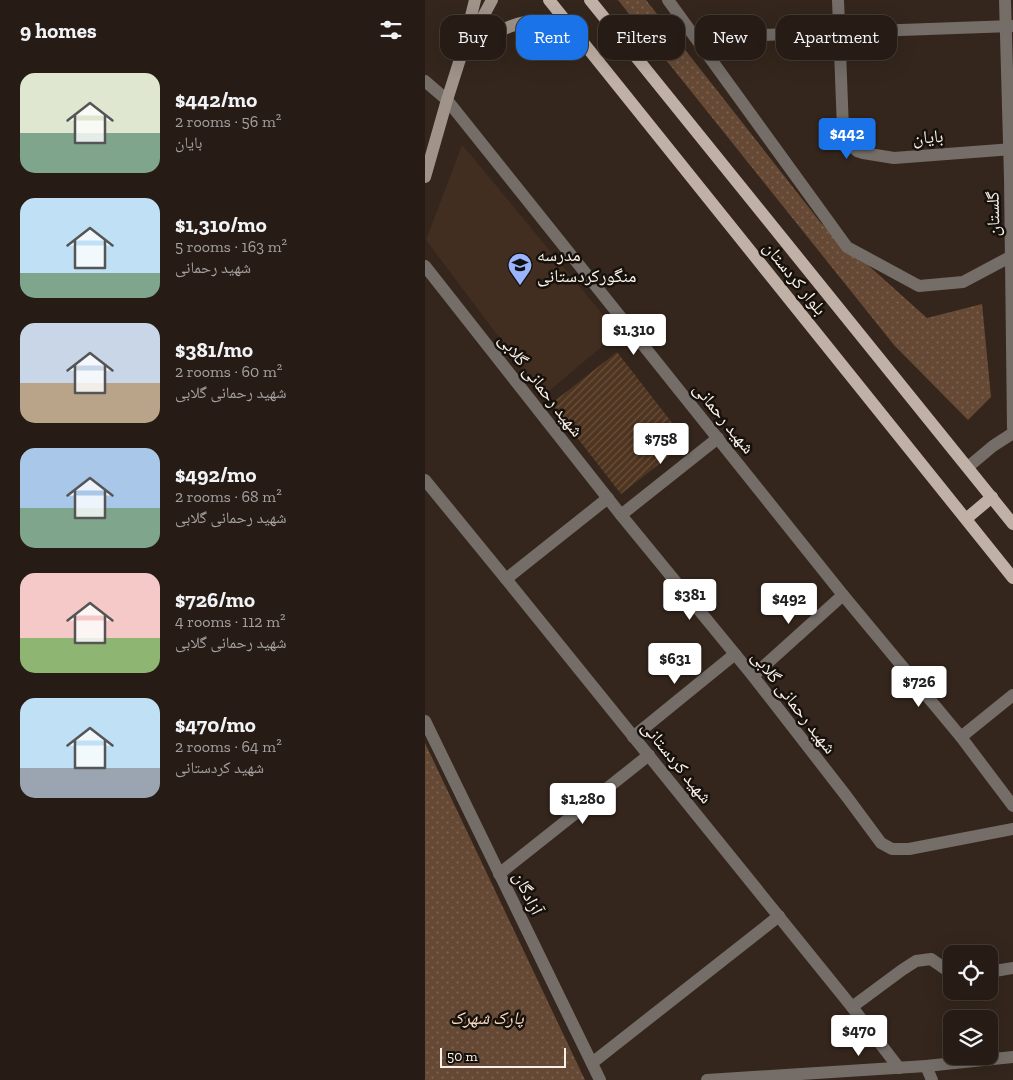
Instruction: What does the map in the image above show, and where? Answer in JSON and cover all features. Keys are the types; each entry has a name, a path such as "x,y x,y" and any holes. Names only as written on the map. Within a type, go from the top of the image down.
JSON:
{"main road":[{"path":"471,15 475,0"},
{"path":"484,15 492,0"},
{"name":"بلوار کردستان","path":"549,0 561,15"},
{"name":"بلوار کردستان","path":"590,0 1013,524"},
{"name":"بلوار کردستان","path":"588,49 1013,578"},
{"path":"425,177 460,60"},
{"path":"966,518 991,497"}],"street":[{"path":"668,0 847,247 919,286 963,282 1010,257"},
{"name":"بایان","path":"838,0 839,15"},
{"name":"گلستان","path":"1005,0 1009,26 1013,428"},
{"path":"897,31 1009,26"},
{"name":"بایان","path":"841,60 843,130 849,144 857,151 894,158 1011,149"},
{"name":"شهید رحمانی","path":"425,81 447,100 843,595 961,737 1013,806"},
{"name":"شهید رحمانی گلابی","path":"425,266 621,515 753,676 881,843 892,849 909,849 1013,829"},
{"path":"968,467 993,446 1013,433"},
{"path":"621,515 718,438"},
{"name":"شهید کردستانی","path":"425,480 853,1007 899,1068"},
{"path":"506,579 608,498"},
{"path":"753,676 843,595"},
{"path":"633,737 735,654"},
{"path":"961,737 1013,695"},
{"name":"آزادگان","path":"425,721 601,1080"},
{"path":"499,874 649,755"},
{"path":"592,1063 779,916"},
{"path":"853,1007 901,970 916,961 931,959 943,967"},
{"path":"998,970 1013,968"},
{"path":"707,1080 926,1066 1013,1057"},
{"path":"926,1066 932,1080"}],"shaded area":[{"name":"مدرسه منگورکردستانی","path":"462,145 618,333 543,396 426,240"}],"green space":[{"path":"618,0 646,0 658,15 630,15"},
{"path":"685,50 821,223 927,318 982,304 991,397 968,420 894,345 666,60 685,60"},
{"name":"پارک شهرک","path":"425,743 585,1080 425,1080"}],"building":[{"path":"617,352 687,442 621,494 551,404"}],"place":[{"name":"مدرسه منگورکردستانی","path":"520,286"}]}
